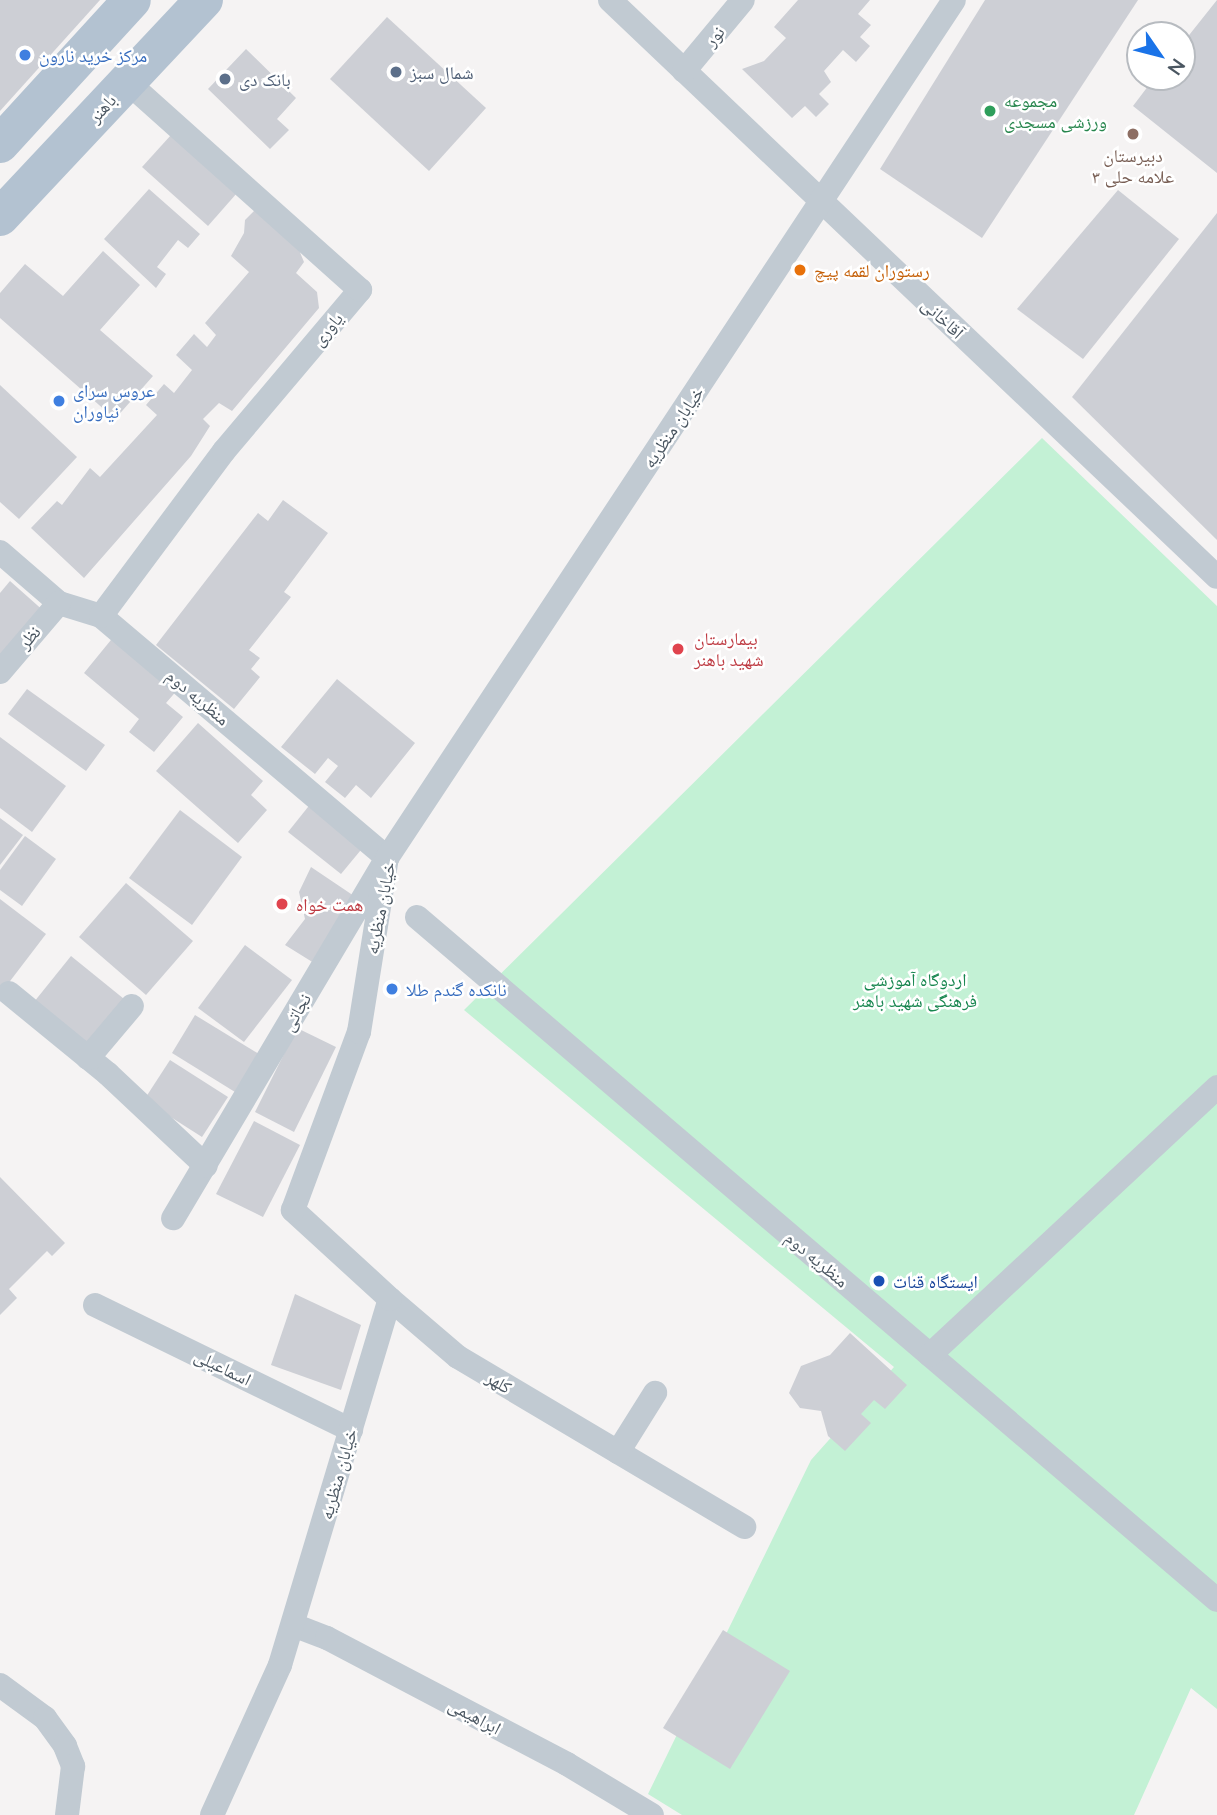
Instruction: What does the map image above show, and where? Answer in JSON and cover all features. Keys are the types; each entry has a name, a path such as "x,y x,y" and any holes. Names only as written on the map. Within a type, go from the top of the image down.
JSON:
{"main road":[{"path":"0,144 132,0"},
{"name":"باهنر","path":"0,217 204,0"}],"street":[{"name":"آقاخانی","path":"610,0 1217,577"},
{"name":"نور","path":"684,71 743,0"},
{"name":"خیابان منظریه","path":"212,1815 280,1665 390,1299 293,1210 359,1032 387,858 822,204 954,0"},
{"name":"یاوری","path":"101,616 224,450 360,290 127,82"},
{"name":"منظریه دوم","path":"0,552 59,603 101,616 387,858"},
{"name":"نظر","path":"0,672 59,603"},
{"name":"نجاتی","path":"173,1218 387,858"},
{"name":"منظریه دوم","path":"417,917 1217,1600"},
{"path":"9,993 88,1058 206,1166"},
{"path":"88,1058 131,1006"},
{"path":"930,1355 1217,1087"},
{"name":"کلهر","path":"390,1299 458,1357 744,1527"},
{"name":"اسماعیلی","path":"95,1305 351,1430"},
{"path":"618,1452 655,1393"},
{"name":"ابراهیمی","path":"293,1625 327,1638 567,1764 651,1815"},
{"path":"0,1685 45,1718 65,1746 73,1766 67,1815"}],"green space":[{"name":"اردوگاه آموزشی فرهنگی شهید باهنر","path":"1042,438 1217,606 1217,1709 1191,1688 1134,1815 682,1815 648,1794 811,1460 894,1367 464,1010"}],"building":[{"name":"مرکز خرید نارون","path":"0,0 100,0 0,111"},
{"path":"798,0 870,0 858,14 871,25 860,37 870,46 856,62 843,50 824,71 831,82 819,94 829,104 816,117 805,106 792,118 742,69 764,61 786,38 774,27"},
{"path":"985,0 1138,0 982,238 880,169"},
{"path":"1217,0 1217,173 1133,106 1144,91 1196,91 1196,26"},
{"path":"387,17 486,108 429,171 330,79"},
{"path":"246,49 296,98 277,119 289,130 270,149 208,89"},
{"path":"171,135 237,193 208,226 142,167"},
{"path":"149,189 200,234 188,248 178,240 157,267 166,274 156,288 104,239"},
{"path":"1118,190 1179,239 1083,359 1017,309"},
{"path":"256,209 299,250 304,262 296,273 317,292 319,308 232,411 219,403 203,419 210,426 191,456 84,578 31,528 57,501 62,505 90,468 100,477 157,415 146,405 164,384 174,393 192,370 176,355 194,334 207,347 216,335 205,323 249,272 231,256 244,233 245,220"},
{"path":"1217,213 1217,540 1072,397"},
{"path":"103,251 140,285 100,330 153,376 115,419 0,318 0,293 25,264 63,296"},
{"path":"0,385 77,457 19,519 0,502"},
{"path":"283,500 328,533 284,592 291,597 249,650 260,658 251,669 260,677 234,709 156,645 258,513 268,521"},
{"path":"10,581 46,613 0,662 0,593"},
{"path":"115,635 179,688 166,703 183,717 154,752 129,732 139,719 84,673"},
{"path":"337,679 415,743 371,798 356,785 345,798 325,782 338,766 328,758 315,774 281,747"},
{"path":"27,689 105,745 86,771 8,714"},
{"path":"198,723 263,781 251,795 267,810 238,843 156,771"},
{"path":"0,737 66,786 32,832 0,808"},
{"path":"312,802 365,845 341,874 288,832"},
{"path":"180,810 242,857 192,925 129,878"},
{"path":"0,818 23,835 0,865"},
{"path":"25,836 56,859 22,906 0,890 0,870"},
{"path":"311,867 360,900 322,968 285,945 305,919 299,892"},
{"path":"126,883 193,941 146,995 79,937"},
{"path":"0,899 46,934 4,989 0,986"},
{"path":"245,945 292,980 244,1042 198,1008"},
{"path":"71,956 129,1003 92,1049 34,1002"},
{"path":"195,1015 259,1054 235,1092 172,1053"},
{"path":"297,1028 336,1047 294,1132 255,1112"},
{"path":"170,1060 228,1097 202,1137 144,1100"},
{"path":"254,1121 300,1145 263,1217 216,1194"},
{"path":"0,1177 65,1243 52,1256 47,1251 9,1289 17,1298 0,1315"},
{"path":"295,1294 361,1325 341,1390 271,1365"},
{"path":"850,1333 907,1385 885,1409 874,1400 861,1414 871,1423 845,1451 828,1436 821,1411 800,1408 789,1393 801,1366 830,1355"},
{"path":"723,1630 790,1671 730,1769 663,1728"}],"place":[{"name":"مرکز خرید نارون","path":"25,55"},
{"name":"شمال سبز","path":"396,72"},
{"name":"بانک دی","path":"225,79"},
{"name":"مجموعه ورزشی مسجدی","path":"990,111"},
{"name":"دبیرستان علامه حلی ۳","path":"1133,134"},
{"name":"رستوران لقمه پیچ","path":"800,270"},
{"name":"عروس سرای نیاوران","path":"59,401"},
{"name":"بیمارستان شهید باهنر","path":"678,649"},
{"name":"همت خواه","path":"282,904"},
{"name":"نانکده گندم طلا","path":"392,989"},
{"name":"ایستگاه قنات","path":"879,1281"}]}
